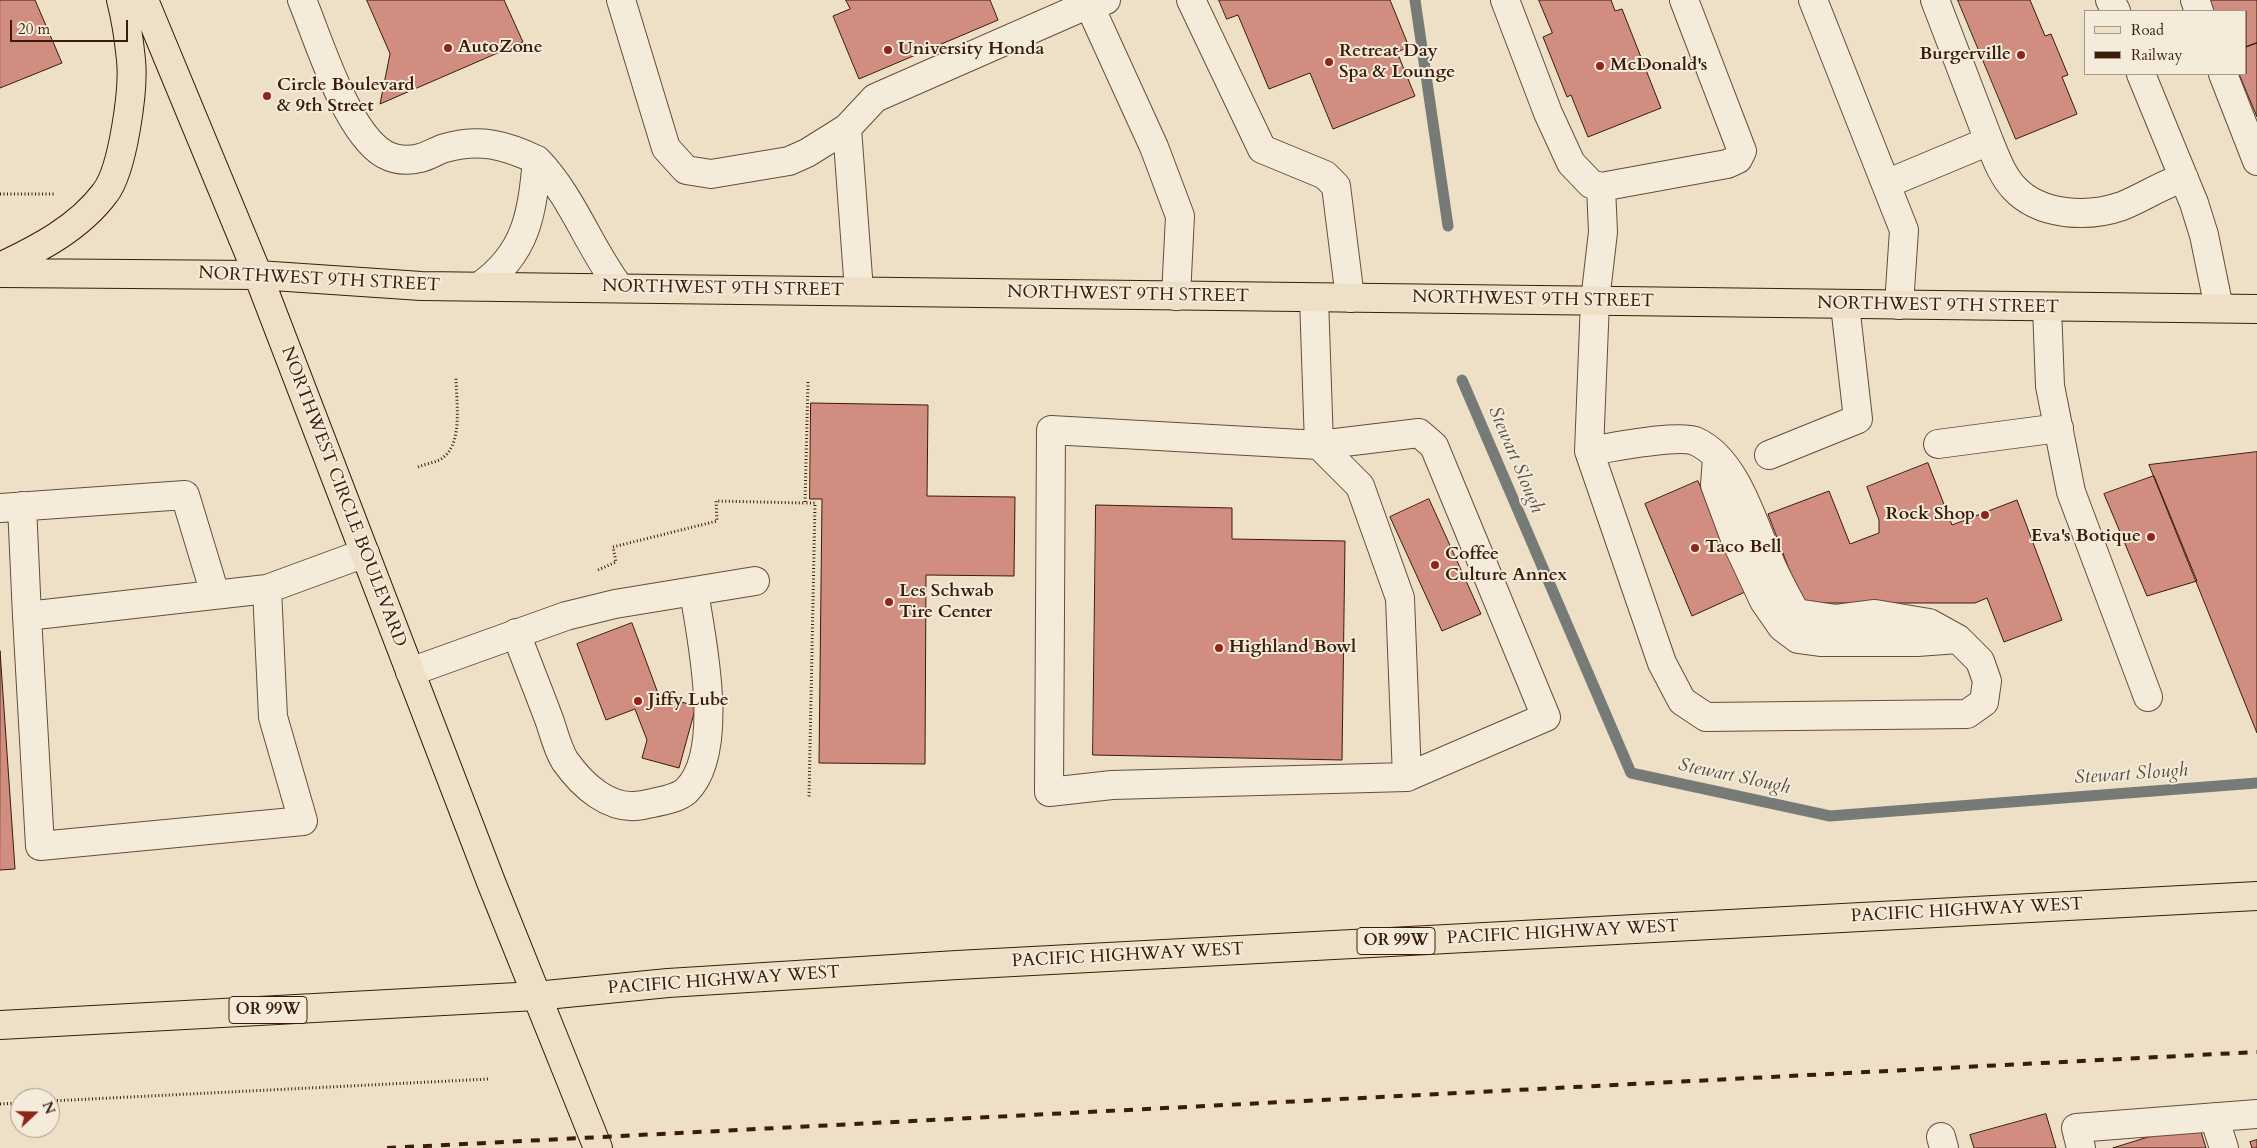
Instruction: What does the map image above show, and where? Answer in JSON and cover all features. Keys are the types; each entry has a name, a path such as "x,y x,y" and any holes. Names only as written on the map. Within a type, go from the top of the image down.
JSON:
{"main road":[{"path":"0,267 40,248 63,232 86,214 110,186 116,171 125,135 131,62 121,0"},
{"name":"NORTHWEST CIRCLE BOULEVARD","path":"144,0 258,275 536,996 598,1148"},
{"name":"NORTHWEST 9TH STREET","path":"0,273 258,275 421,286 2257,309"},
{"name":"PACIFIC HIGHWAY WEST","path":"0,1025 536,996 668,983 957,965 2257,896"}],"street":[{"path":"302,0 347,108 358,127 384,154 400,160 422,158 444,148 465,144 487,144 507,146 537,160 558,185 601,262 619,287"},
{"path":"621,0 666,148 686,170 711,174 788,161 807,154 847,128 875,98 1094,1 1180,216 1176,296"},
{"path":"1191,0 1262,149 1325,175 1336,186 1350,298"},
{"path":"1505,0 1548,113 1571,163 1591,184 1601,187 1727,164 1738,159 1742,151 1684,0"},
{"path":"1813,0 1904,230 1899,305"},
{"path":"1934,0 2001,169 2014,188 2027,198 2046,208 2064,212 2109,210 2184,178"},
{"path":"2141,75 2184,178 2204,235 2219,308"},
{"path":"2223,75 2257,161"},
{"path":"847,128 859,291"},
{"path":"1886,184 1990,141"},
{"path":"480,286 500,269 523,239 532,210 537,160"},
{"path":"1589,451 1673,439 1694,441 1717,456 1715,485 1735,539 1764,601 1782,627 1798,639 1820,642 1917,642 1958,639 1980,660 1987,681 1984,702 1967,714 1706,717 1682,700 1662,662 1589,451 1595,301 1604,232 1601,187"},
{"path":"1314,298 1319,445 1360,486 1400,598 1408,777"},
{"path":"1769,455 1858,419 1845,304"},
{"path":"2047,307 2050,386 2071,492 2148,697"},
{"path":"1938,444 2058,428"},
{"path":"1050,430 1319,445 1419,433 1434,446 1546,717 1408,777 1112,785 1049,792 1050,430"},
{"path":"215,594 185,495 11,507 27,616 40,846 303,821 273,717 267,589"},
{"path":"27,616 267,589 365,553"},
{"path":"410,672 566,616 615,604 755,581"},
{"path":"516,633 564,759 585,784 611,803 638,806 664,800 685,792 700,770 708,731 708,684 694,592"},
{"path":"2081,1148 2076,1128 2257,1114"},
{"path":"2214,1117 2224,1148"}],"path":[{"path":"0,194 64,194"},
{"path":"418,467 442,459 453,446 456,426 456,378"},
{"path":"805,503 808,382"},
{"path":"591,574 616,562 613,546 717,521 716,501 815,503 809,797"},
{"path":"60,1100 489,1079"}],"building":[{"path":"0,0 35,0 62,63 0,88"},
{"name":"AutoZone","path":"367,0 504,0 523,42 380,104 390,54"},
{"name":"University Honda","path":"846,0 990,0 998,20 859,79 833,16 850,9"},
{"name":"Retreat Day Spa & Lounge","path":"1219,0 1390,0 1409,47 1397,52 1415,96 1333,129 1310,73 1269,89 1238,15 1227,19"},
{"name":"McDonald's","path":"1539,0 1611,0 1615,11 1622,9 1661,108 1588,137 1571,95 1567,97 1543,37 1552,33"},
{"name":"Burgerville","path":"1958,0 2030,0 2045,36 2051,34 2068,75 2062,77 2077,114 2016,139"},
{"path":"2209,0 2257,0 2257,43 2247,47 2247,10 2214,10"},
{"path":"2257,43 2257,117 2239,75 2247,75 2247,47"},
{"path":"811,403 928,405 927,496 1015,497 1014,576 926,575 925,764 819,763 822,499 810,499"},
{"path":"2257,452 2257,733 2149,465"},
{"path":"1928,463 1952,525 2017,500 2062,620 2004,642 1987,598 1975,603 1802,603 1768,514 1829,491 1850,544 1879,533 1879,520 1867,487"},
{"name":"Eva's Botique","path":"2154,476 2197,581 2147,596 2104,494"},
{"name":"Taco Bell","path":"1698,481 1745,592 1692,616 1645,504"},
{"name":"Coffee Culture Annex","path":"1429,499 1481,614 1442,631 1390,517"},
{"name":"Highland Bowl","path":"1096,505 1232,508 1232,539 1345,541 1342,760 1093,755"},
{"name":"Jiffy Lube","path":"632,623 659,696 696,706 679,768 642,758 647,740 635,709 606,720 577,644"},
{"path":"0,651 15,869 0,870"},
{"path":"2046,1114 2056,1148 1974,1148 1970,1135"},
{"path":"2198,1122 2206,1148 2113,1148"},
{"path":"2257,1140 2257,1148 2252,1148 2250,1142"}],"waterway":[{"name":"Stewart Slough","path":"1415,0 1448,226"},
{"name":"Stewart Slough","path":"1462,380 1631,773 1830,816 2257,783"}],"railway":[{"path":"387,1148 2257,1052"}],"place":[{"name":"AutoZone","path":"448,48"},
{"name":"University Honda","path":"888,50"},
{"name":"Burgerville","path":"2021,55"},
{"name":"Retreat Day Spa & Lounge","path":"1329,62"},
{"name":"McDonald's","path":"1600,66"},
{"name":"Circle Boulevard & 9th Street","path":"267,96"},
{"name":"Rock Shop","path":"1985,515"},
{"name":"Eva's Botique","path":"2151,537"},
{"name":"Taco Bell","path":"1695,548"},
{"name":"Coffee Culture Annex","path":"1435,565"},
{"name":"Les Schwab Tire Center","path":"889,602"},
{"name":"Highland Bowl","path":"1219,648"},
{"name":"Jiffy Lube","path":"638,701"}]}
